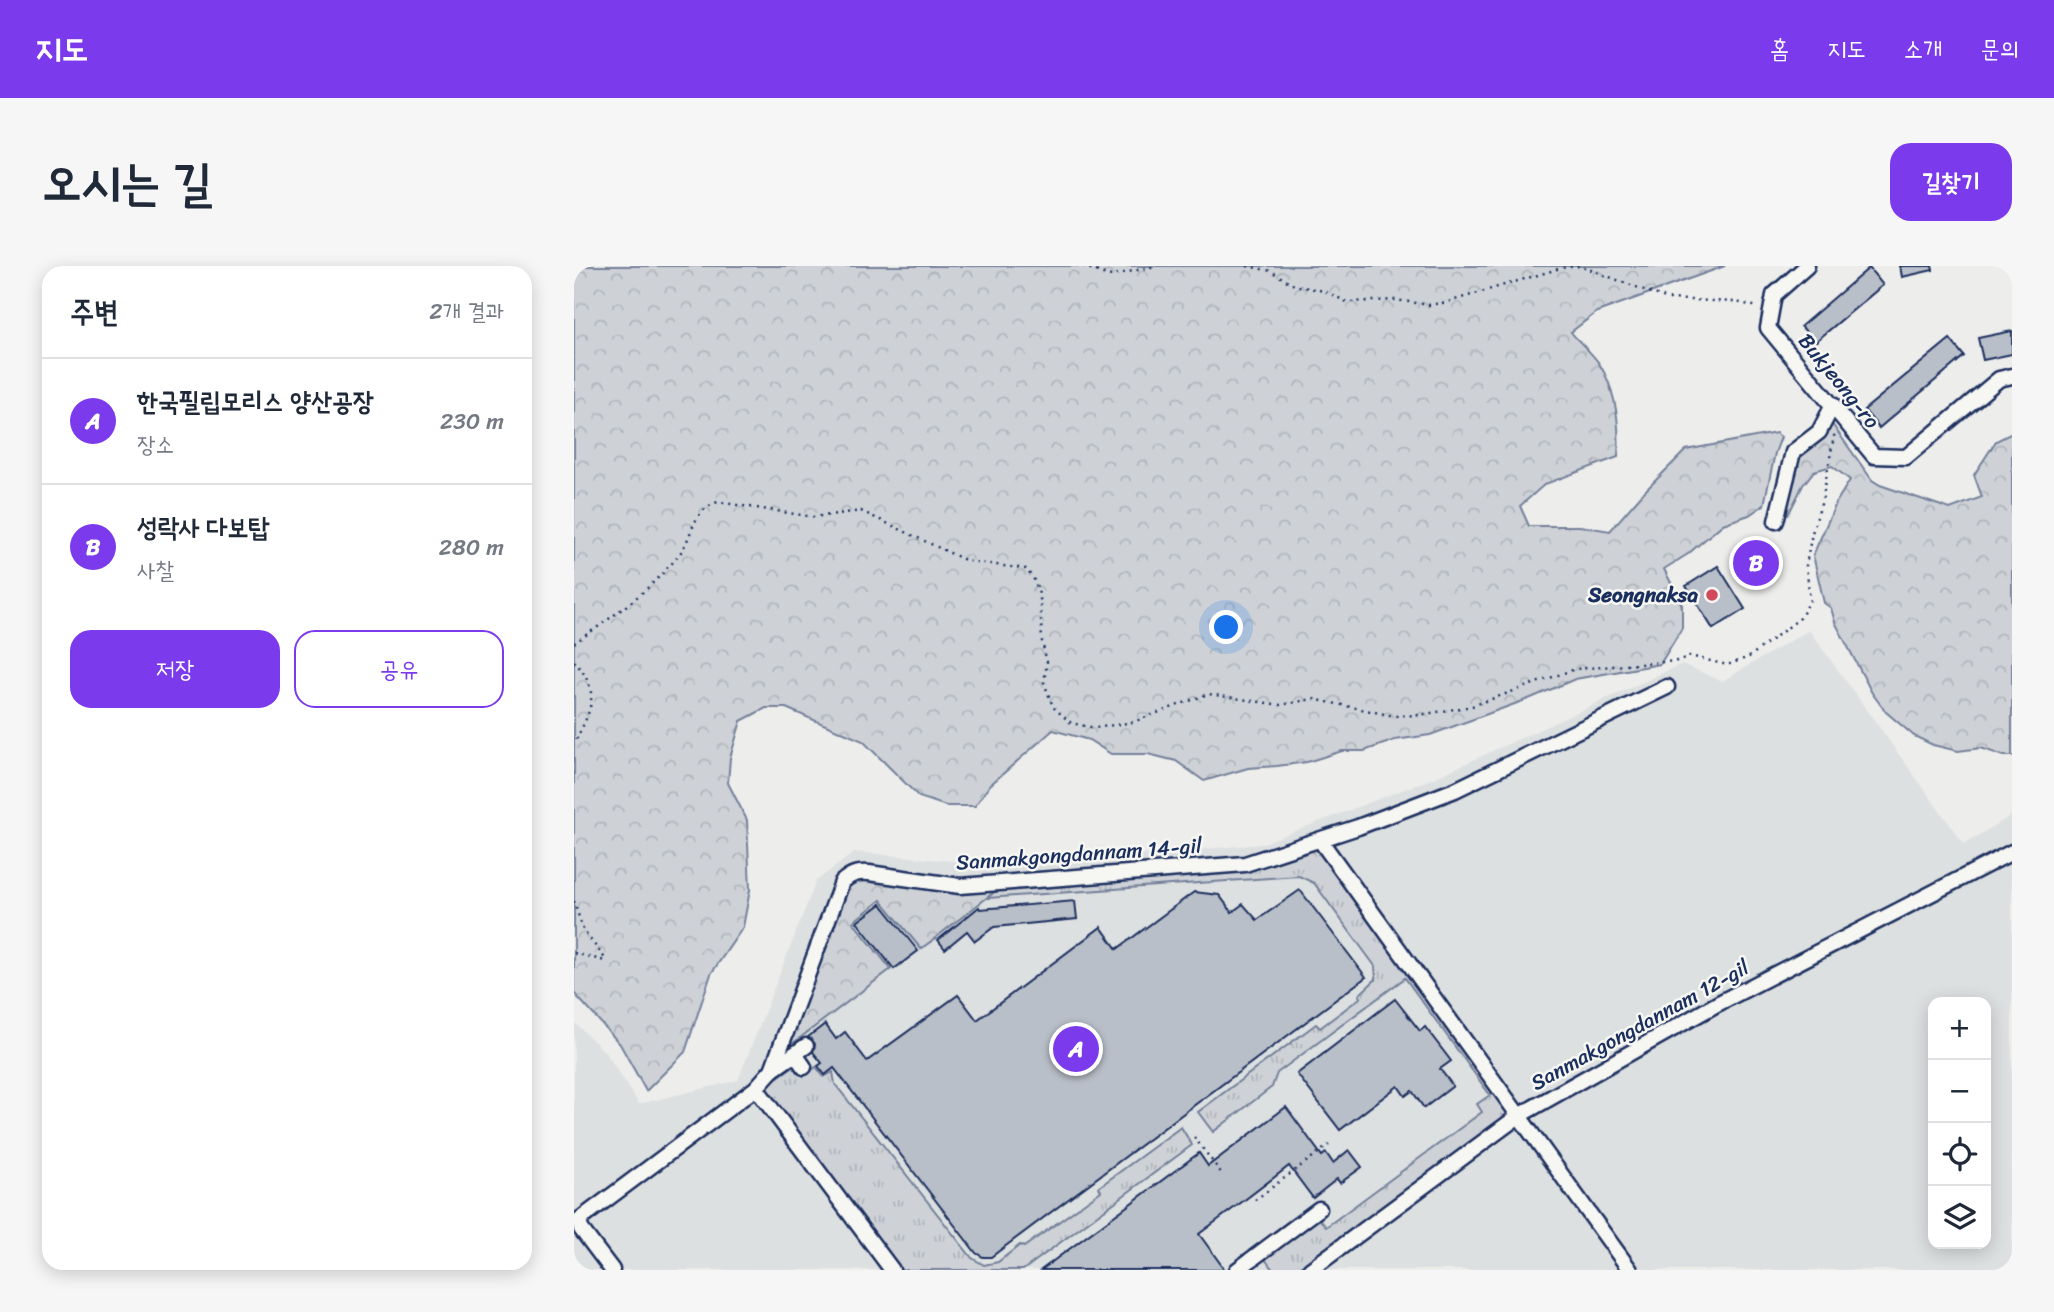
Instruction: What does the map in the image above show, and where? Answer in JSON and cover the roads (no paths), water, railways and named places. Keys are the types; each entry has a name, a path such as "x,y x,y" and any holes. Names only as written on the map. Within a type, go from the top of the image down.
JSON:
{"street":[{"name":"Bukjeong-ro","path":"1807,266 1774,295 1769,328 1874,456 1906,457 1999,379 2012,376"},
{"path":"1776,521 1793,452 1819,432 1836,409"},
{"name":"Sanmakgongdannam 14-gil","path":"612,1270 581,1229 579,1220 756,1088 772,1070 842,882 854,874 869,873 960,886 1245,864 1320,840 1455,790 1667,687"},
{"path":"1320,840 1630,1270"},
{"name":"Sanmakgongdannam 12-gil","path":"1310,1270 1520,1115 1717,1004 2012,852"},
{"path":"772,1070 800,1050 804,1067"},
{"path":"756,1088 892,1270"},
{"path":"1246,1267 1319,1209"}],"place":[{"name":"성락사 다보탑","path":"1756,563"},
{"name":"Seongnaksa","path":"1712,595"},
{"name":"한국필립모리스 양산공장","path":"1076,1049"}]}
